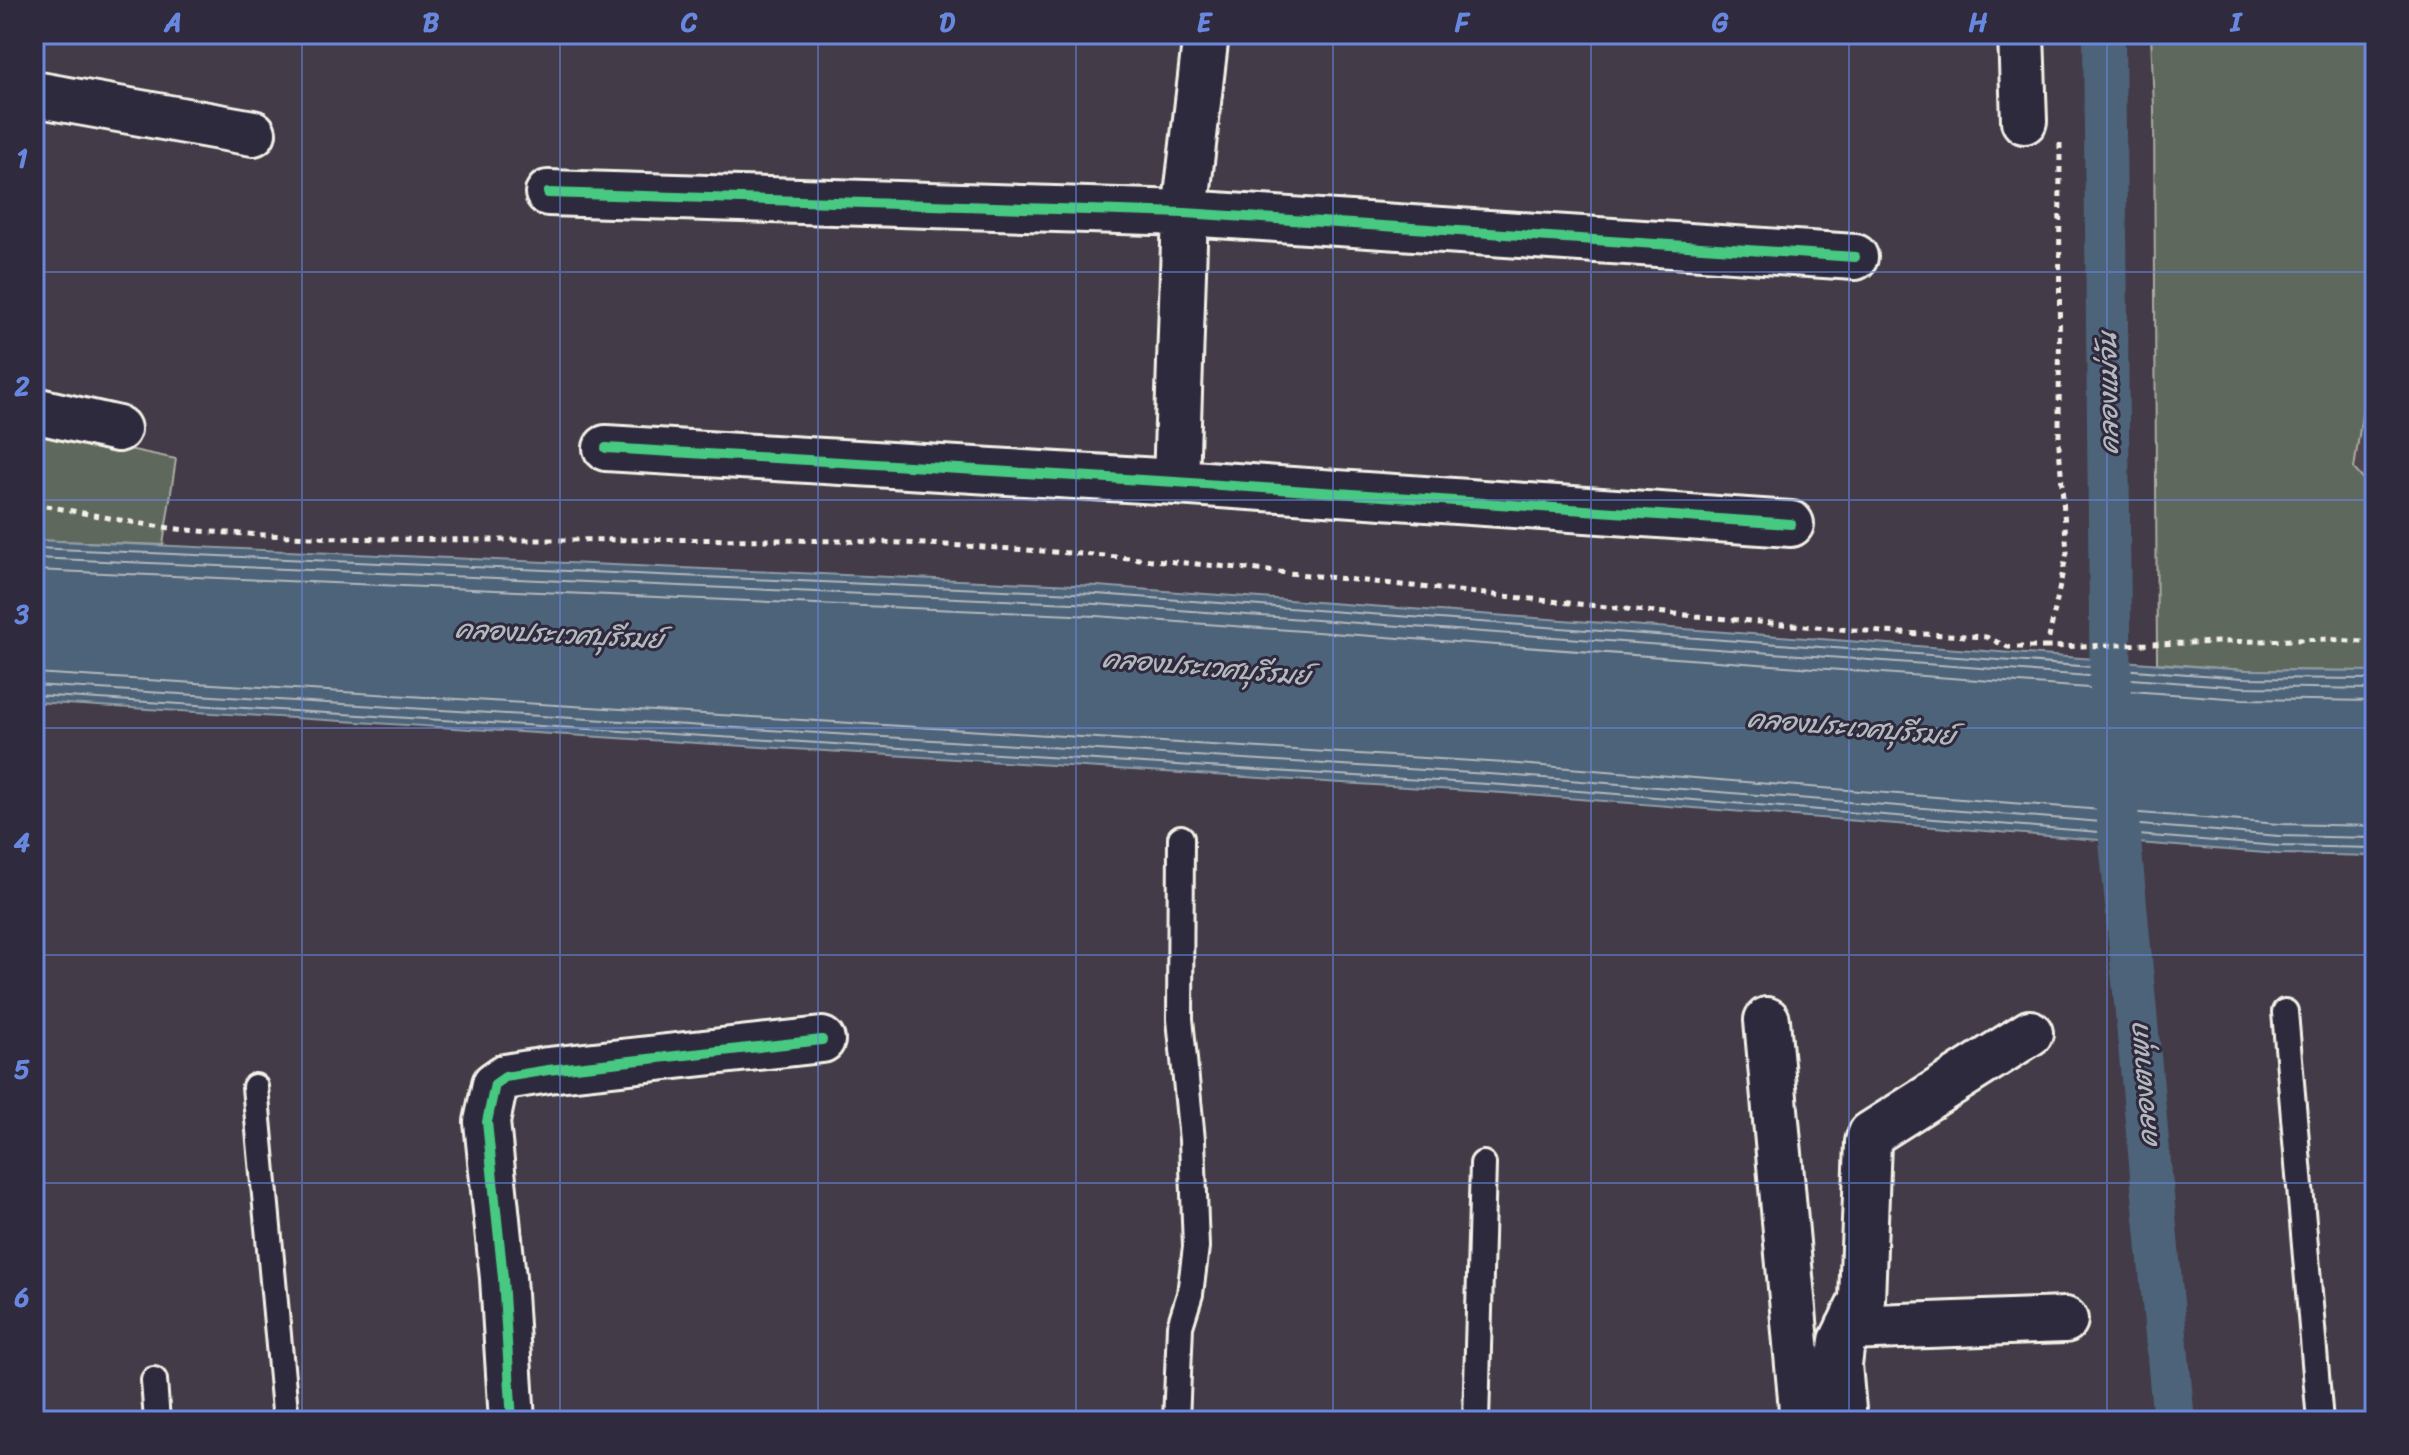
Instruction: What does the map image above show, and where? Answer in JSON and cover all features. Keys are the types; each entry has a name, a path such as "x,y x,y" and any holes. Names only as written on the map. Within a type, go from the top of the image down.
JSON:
{"street":[{"path":"1176,482 1185,213 1206,34"},
{"path":"2021,34 2042,131"},
{"path":"34,94 253,133"},
{"path":"548,193 1185,213 1855,257"},
{"path":"34,410 118,429"},
{"path":"606,448 1176,482 1791,524"},
{"path":"1767,1020 1803,1421"},
{"path":"1844,1421 1839,1365 1842,1341 1862,1300 1868,1142 1871,1134 2030,1033"},
{"path":"512,1421 503,1278 487,1122 495,1084 505,1077 548,1070 822,1040"},
{"path":"1848,1328 2065,1320"}],"lane":[{"path":"1176,1421 1180,1326 1190,1294 1196,1247 1192,1140 1180,1019 1181,838"},
{"path":"2285,1012 2320,1421"},
{"path":"255,1087 286,1421"},
{"path":"1476,1421 1483,1164"},
{"path":"154,1380 157,1421"}],"path":[{"path":"2042,131 2067,552 2047,647"},
{"path":"34,504 193,530 332,537 575,541 797,539 952,545 1238,567 1831,629 1986,637 2008,647 2328,639 2375,643"}],"shaded area":[{"path":"2375,326 2375,493 2354,470"}],"green space":[{"path":"2151,34 2375,34 2375,326 2354,469 2375,493 2375,671 2244,670 2157,663"},
{"path":"34,429 176,459 163,545 34,540"}],"water":[{"name":"คลองประเวศบุรีรมย์","path":"34,540 1097,586 2244,670 2375,671 2375,856 2278,854 1503,793 34,702"}],"waterway":[{"name":"คลองแม่จัน","path":"2104,34 2111,717"},
{"name":"คลองตาพุก","path":"2115,787 2174,1421"}],"cycle path":[{"path":"548,193 1185,213 1855,257"},
{"path":"606,448 1176,482 1791,524"},
{"path":"512,1421 503,1278 487,1122 495,1084 505,1077 548,1070 822,1040"}]}
